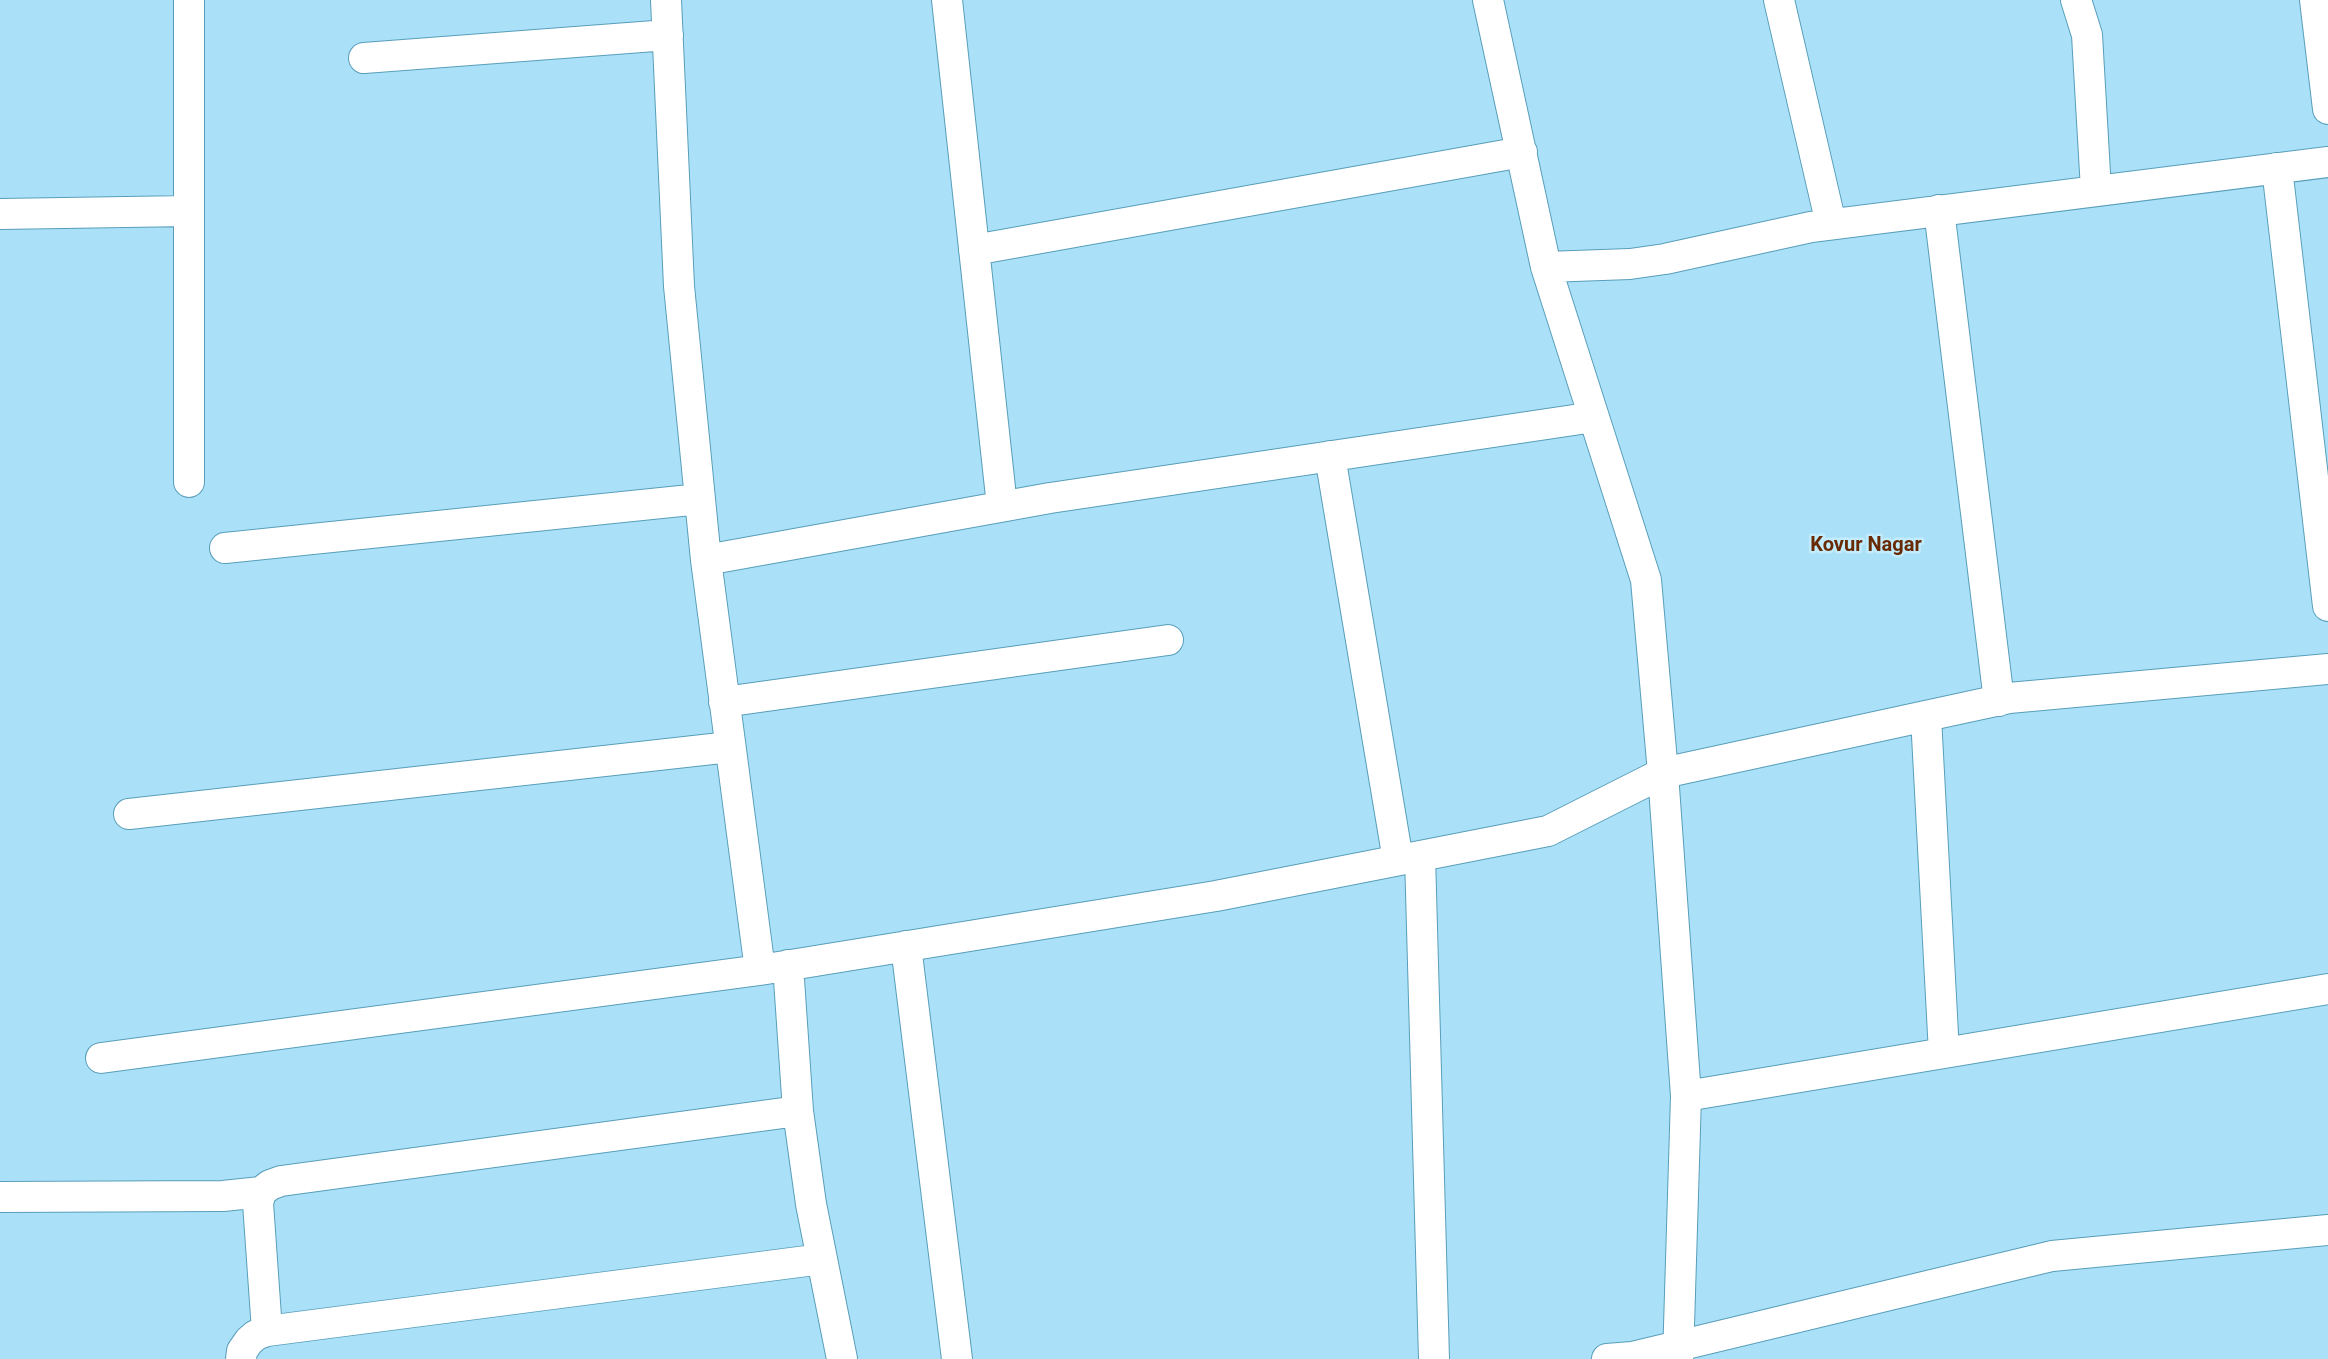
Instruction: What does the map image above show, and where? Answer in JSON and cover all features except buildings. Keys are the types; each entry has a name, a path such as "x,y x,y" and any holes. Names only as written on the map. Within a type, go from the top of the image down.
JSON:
{"street":[{"path":"189,0 189,482"},
{"path":"666,0 679,286 706,560 724,702 730,747 774,968 811,1204 842,1359"},
{"path":"947,0 1002,506"},
{"path":"1488,0 1546,267 1646,580 1663,773 1686,1096 1678,1353"},
{"path":"1779,0 1831,225"},
{"path":"2076,0 2087,36 2096,190"},
{"path":"2315,0 2328,109"},
{"path":"364,58 668,35"},
{"path":"974,250 1521,152"},
{"path":"1546,267 1630,264 1831,225 2328,162"},
{"path":"2277,168 2328,606"},
{"path":"1939,210 1999,701"},
{"path":"0,214 189,211"},
{"path":"706,560 1002,506 1594,417"},
{"path":"1330,456 1409,858 1434,1359"},
{"path":"225,548 700,499"},
{"path":"724,702 1168,640"},
{"path":"101,1058 774,968 1216,896 1548,831 1663,773 1999,701 2328,669"},
{"path":"1926,717 1944,1053"},
{"path":"129,813 730,747"},
{"path":"906,946 957,1359"},
{"path":"1686,1096 2328,988"},
{"path":"0,1197 223,1196 261,1192 281,1181 798,1111"},
{"path":"261,1192 258,1203 267,1331"},
{"path":"1607,1359 1678,1353 2052,1256 2328,1230"},
{"path":"241,1359 242,1351 249,1341 256,1335 267,1331 822,1259"}],"district":[{"name":"Kovur Nagar","path":"1866,546"}]}
